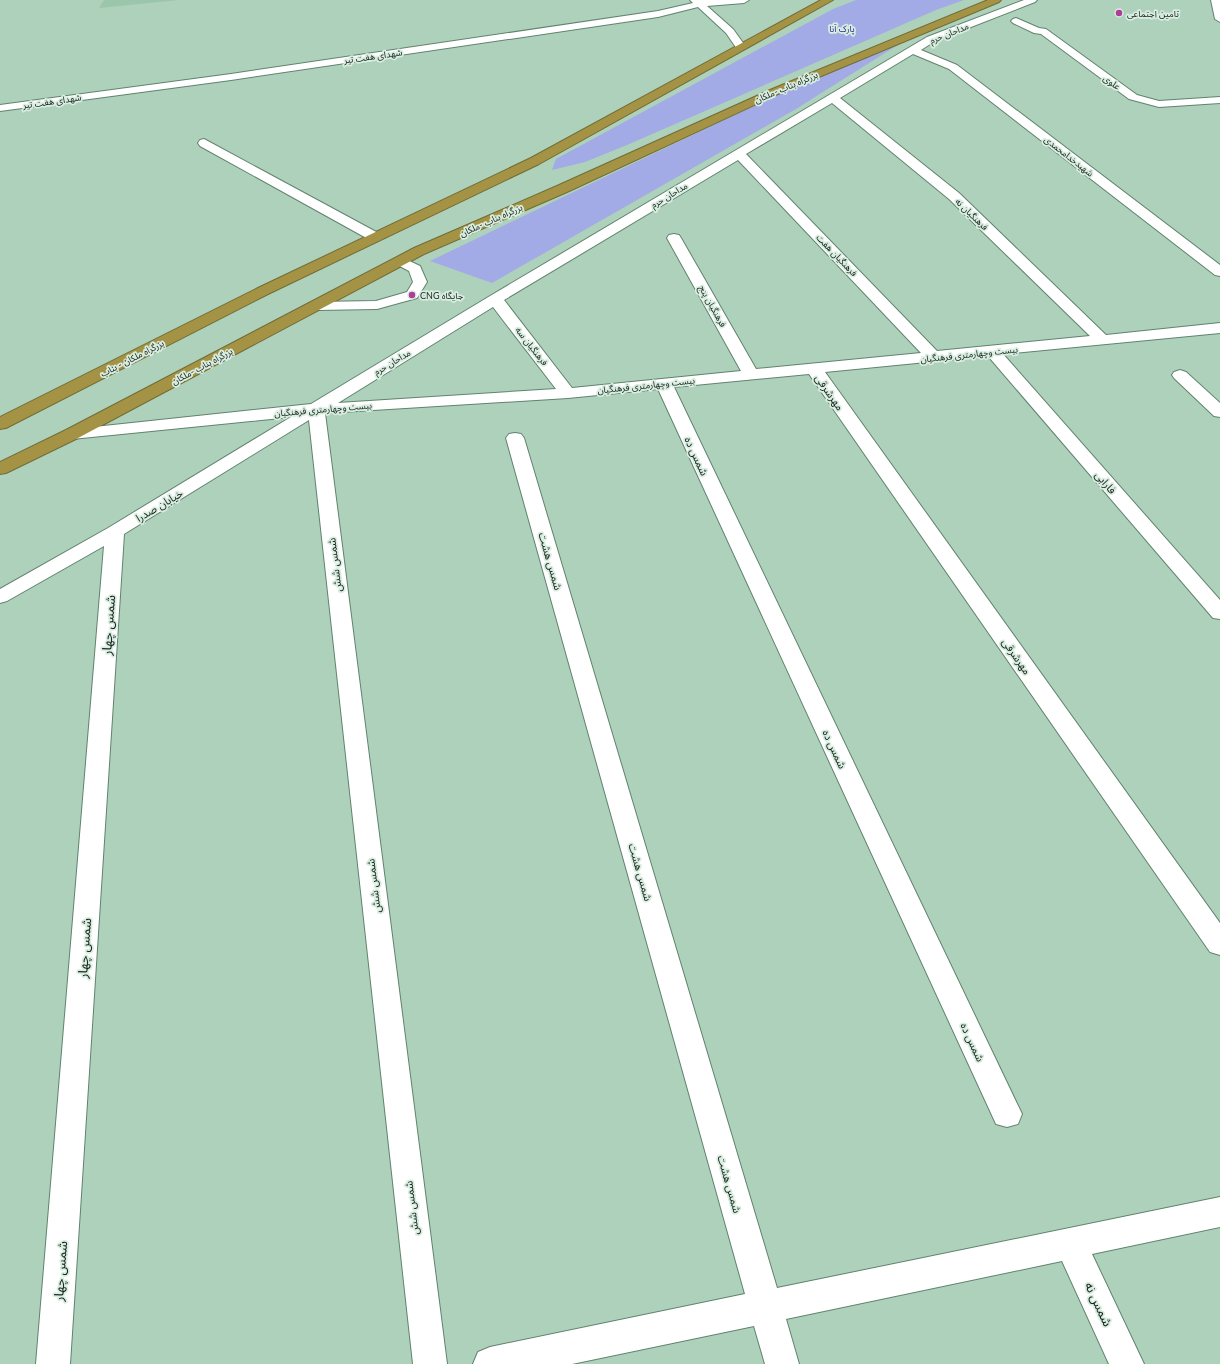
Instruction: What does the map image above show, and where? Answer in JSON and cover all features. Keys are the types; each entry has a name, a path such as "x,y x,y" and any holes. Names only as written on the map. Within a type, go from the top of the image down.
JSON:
{"highway":[{"path":"375,237 535,161 828,0"},
{"name":"بزرگراه بناب -ملکان","path":"0,469 72,434 419,251 562,189 774,92 996,0"},
{"name":"بزرگراه ملکان - بناب","path":"0,424 263,291 375,237"}],"street":[{"path":"658,14 691,13 715,17 743,0"},
{"name":"شهدای هفت تیر","path":"0,108 239,76 658,14 697,2 752,0"},
{"name":"مداحان حرم","path":"316,409 495,299 931,39 1032,0"},
{"path":"1216,0 1220,19"},
{"path":"697,2 730,31 741,47"},
{"name":"علوی","path":"1016,21 1037,31 1043,31 1133,97 1159,104 1220,100"},
{"name":"شهیدخدامحمدی","path":"913,50 954,67 1220,272"},
{"name":"فرهنگیان نه","path":"834,98 954,196 1103,340"},
{"path":"204,143 375,237"},
{"name":"فرهنگیان هفت","path":"739,154 934,357"},
{"name":"فرهنگیان پنج","path":"674,238 751,375"},
{"path":"317,306 377,305 412,295 420,282 415,269 401,260"},
{"name":"فرهنگیان سه","path":"495,299 568,393"},
{"name":"بیست وچهارمتری فرهنگیان","path":"72,434 316,409 568,393 1220,328"},
{"name":"فارابی","path":"992,351 1220,613"},
{"name":"مهرشرقی","path":"814,369 1220,944"},
{"path":"1180,375 1220,412"},
{"name":"شمس ده","path":"664,384 1007,1114"},
{"name":"خیابان صدرا","path":"0,597 115,532 316,409"},
{"name":"شمس شش","path":"316,409 430,1364"},
{"name":"شمس هشت","path":"516,438 782,1364"},
{"name":"شمس چهار","path":"53,1364 115,532"},
{"path":"490,1364 1220,1212"},
{"name":"شمس نه","path":"1070,1243 1127,1364"}],"shaded area":[{"path":"104,0 179,0 99,8"}],"green space":[{"name":"پارک آنا","path":"856,0 964,0 936,10 627,145 585,162 552,170 556,159 833,9"},
{"path":"904,41 796,109 492,283 430,261 780,93"}],"place":[{"name":"تامین اجتماعی","path":"1119,13"},
{"name":"CNG جایگاه","path":"412,295"}]}
